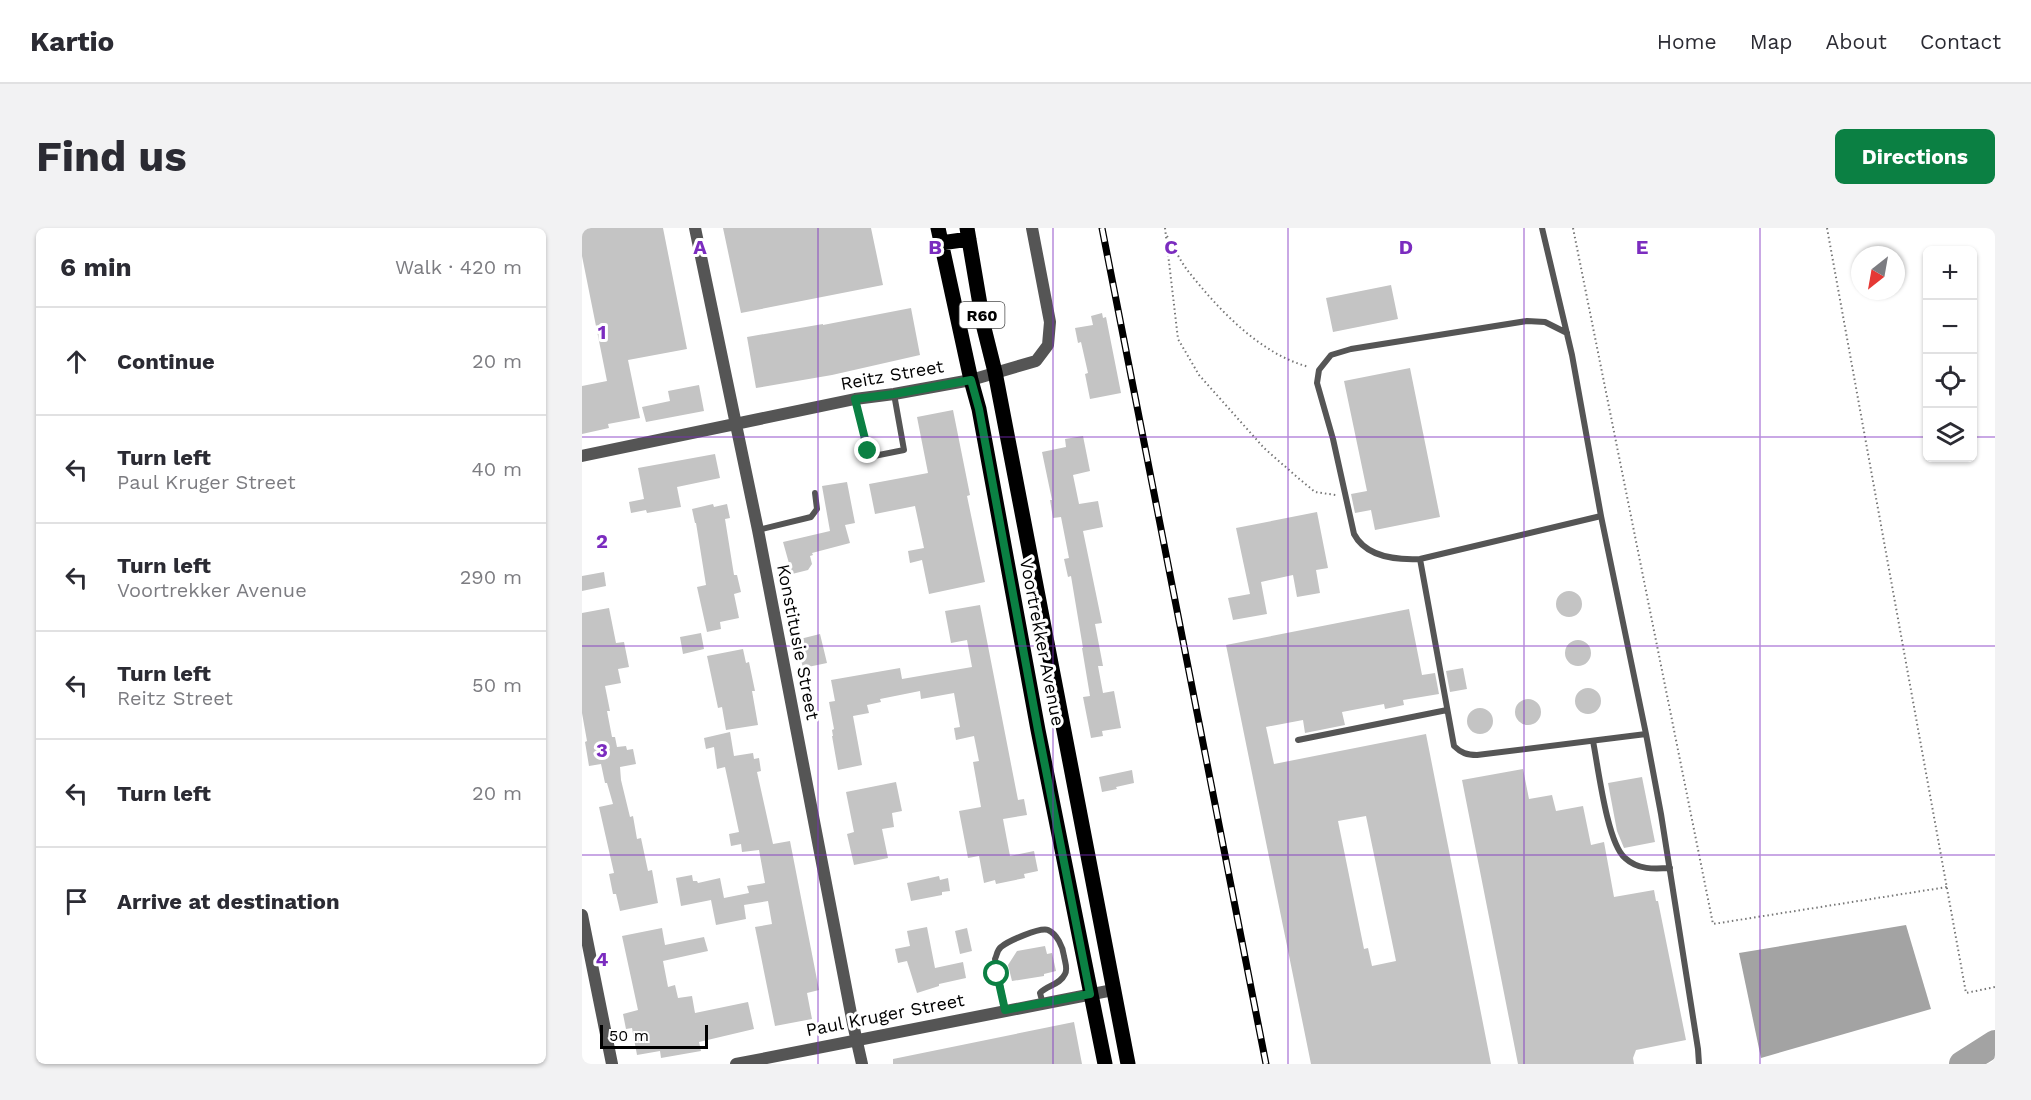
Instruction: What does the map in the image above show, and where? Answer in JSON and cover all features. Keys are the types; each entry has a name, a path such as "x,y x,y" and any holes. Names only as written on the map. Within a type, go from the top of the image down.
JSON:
{"main road":[{"name":"Voortrekker Avenue","path":"968,233 984,328 995,372 1128,1064"},
{"path":"939,235 968,233"},
{"name":"Voortrekker Avenue","path":"939,235 979,409 1038,730 1105,1064"}],"street":[{"name":"Konstitusie Street","path":"695,228 758,530 862,1064"},
{"name":"Reitz Street","path":"582,456 855,399 971,380 1036,361 1048,345 1050,322 1032,228"},
{"path":"582,915 612,1064"},
{"name":"Paul Kruger Street","path":"736,1064 1113,990"}],"lane":[{"path":"1542,228 1567,333 1601,516 1646,734 1670,868 1699,1064"},
{"path":"1567,333 1545,322 1527,321 1352,350 1331,355 1319,370 1317,383 1333,439 1354,534 1362,544 1385,557 1405,560 1420,559 1601,516"},
{"path":"855,399 868,451 874,456 904,450 894,394"},
{"path":"758,530 812,517 817,509 815,493"},
{"path":"1420,559 1454,746 1460,752 1469,755 1646,734"},
{"path":"1298,740 1447,710"},
{"path":"1593,741 1612,834 1620,853 1638,866 1651,869 1670,868"},
{"path":"1005,1010 995,960 998,951 1001,946 1043,929 1051,931 1057,938 1063,949 1066,969 1066,974 1062,978 1047,986 1040,993 1043,1004"}],"path":[{"path":"1165,228 1178,339 1199,375 1264,447 1315,492 1328,495 1345,493"},
{"path":"1573,228 1713,924 1947,887"},
{"path":"1827,228 1966,993 1995,987"},
{"path":"1166,233 1187,270 1222,310 1258,341 1286,359 1319,370"}],"shaded area":[{"path":"1906,925 1931,1009 1761,1058 1739,953"}],"building":[{"path":"582,228 663,228 687,349 628,360 640,418 608,424 609,428 582,434 582,386 607,381 582,256"},
{"path":"723,228 871,228 883,285 741,313"},
{"path":"1391,285 1398,319 1333,332 1326,298"},
{"path":"911,308 920,355 832,375 756,388 747,337"},
{"path":"1102,313 1103,318 1106,317 1121,393 1090,399 1085,374 1088,373 1081,342 1078,343 1075,328 1093,325 1091,316"},
{"path":"1410,368 1440,517 1375,530 1371,510 1355,513 1351,494 1367,491 1344,381"},
{"path":"699,385 704,411 646,422 642,407 670,401 668,391"},
{"path":"953,410 970,495 967,496 985,582 929,594 922,560 910,563 908,551 924,548 915,506 875,514 869,484 928,473 917,417"},
{"path":"1083,436 1090,471 1073,475 1079,504 1098,501 1103,527 1083,531 1102,623 1095,624 1103,666 1098,666 1103,693 1114,691 1121,728 1102,731 1103,736 1091,738 1083,697 1090,696 1083,648 1071,576 1068,577 1064,559 1069,558 1061,517 1053,518 1050,500 1052,500 1042,452 1066,447 1065,439"},
{"path":"715,454 720,478 677,487 681,507 647,513 646,510 631,513 629,502 644,499 638,468"},
{"path":"847,482 855,523 845,525 850,543 812,553 813,555 810,556 812,564 808,570 792,574 783,542 830,531 822,486"},
{"path":"713,504 714,507 727,504 730,518 725,519 734,575 737,575 741,592 734,594 739,618 720,622 721,629 707,632 697,587 706,585 692,509"},
{"path":"1317,512 1328,568 1316,570 1320,593 1297,597 1293,575 1261,582 1267,614 1233,620 1228,598 1250,594 1236,528"},
{"path":"604,572 606,586 582,591 582,576"},
{"path":"1569,591 1578,595 1582,604 1578,613 1569,617 1560,613 1556,604 1560,595"},
{"path":"980,605 1018,800 1024,799 1027,815 1003,819 1010,856 1034,851 1038,871 1024,874 1025,878 996,884 995,880 984,883 979,856 968,858 959,811 981,807 973,762 979,761 974,736 956,740 954,728 960,727 954,693 921,699 920,691 880,699 881,702 867,705 869,713 853,716 862,765 838,770 829,702 835,701 831,680 900,668 902,679 972,667 967,640 951,643 945,611"},
{"path":"609,608 616,643 624,642 629,667 618,669 621,683 605,686 610,711 607,711 612,737 615,737 617,747 626,746 627,750 633,749 636,764 620,767 621,780 630,817 633,816 637,839 641,838 648,871 652,870 658,903 620,911 616,894 613,894 609,874 614,873 599,807 613,804 601,764 589,766 582,713 582,613"},
{"path":"1409,609 1422,675 1435,673 1439,694 1403,700 1404,705 1385,709 1384,704 1342,712 1345,725 1305,733 1303,720 1266,727 1274,764 1426,734 1491,1064 1311,1064 1226,645","holes":["1366,816 1396,961 1372,966 1368,948 1364,949 1338,821"]},
{"path":"701,633 704,649 683,654 680,637"},
{"path":"820,634 827,663 803,668 796,640"},
{"path":"1578,640 1587,644 1591,653 1587,662 1578,666 1569,662 1565,653 1569,644"},
{"path":"743,649 746,663 749,662 755,691 752,691 758,725 726,730 722,707 718,708 707,656"},
{"path":"1463,668 1467,689 1450,692 1446,671"},
{"path":"1588,688 1597,692 1601,701 1597,710 1588,714 1579,710 1575,701 1579,692"},
{"path":"1528,699 1537,703 1541,712 1537,721 1528,725 1519,721 1515,712 1519,703"},
{"path":"1480,708 1489,712 1493,721 1489,730 1480,734 1471,730 1467,721 1471,712"},
{"path":"730,732 734,756 753,753 754,759 759,758 761,771 757,772 773,844 790,841 819,990 807,993 812,1019 775,1026 755,927 772,924 768,901 744,905 746,919 716,925 711,900 681,906 676,878 692,875 693,881 698,883 720,878 724,898 749,893 747,886 765,883 759,850 742,852 741,844 731,846 729,834 739,832 725,767 717,769 714,747 706,749 704,738"},
{"path":"1523,769 1529,799 1552,795 1556,811 1583,806 1591,845 1604,842 1614,897 1654,890 1686,1040 1636,1050 1633,1058 1634,1064 1518,1064 1462,780"},
{"path":"1132,770 1134,783 1102,792 1099,777"},
{"path":"1642,777 1655,842 1624,848 1617,831 1608,783"},
{"path":"896,782 902,811 892,813 894,827 882,829 888,858 854,865 847,834 854,832 846,792"},
{"path":"939,876 940,880 948,878 950,891 942,892 942,895 911,901 907,883"},
{"path":"927,927 935,968 963,962 966,978 939,984 939,986 917,993 907,961 898,963 895,949 910,946 907,931"},
{"path":"662,928 665,945 704,937 708,951 663,961 668,987 675,985 678,998 692,996 695,1013 748,1002 754,1029 699,1042 701,1051 661,1058 660,1051 637,1055 632,1028 626,1029 623,1014 638,1010 622,936"},
{"path":"967,928 972,951 960,954 955,931"},
{"path":"1045,946 1047,954 1052,953 1056,971 1044,974 1044,976 1012,981 1008,965 1017,951"},
{"path":"1074,1022 1082,1064 893,1064 893,1059"}],"waterway":[{"path":"1962,1064 1995,1043"}],"railway":[{"path":"1102,228 1266,1064"}],"route":[{"path":"868,451 855,399 971,380 979,409 1038,730 1090,994 1005,1010 997,974"}]}
